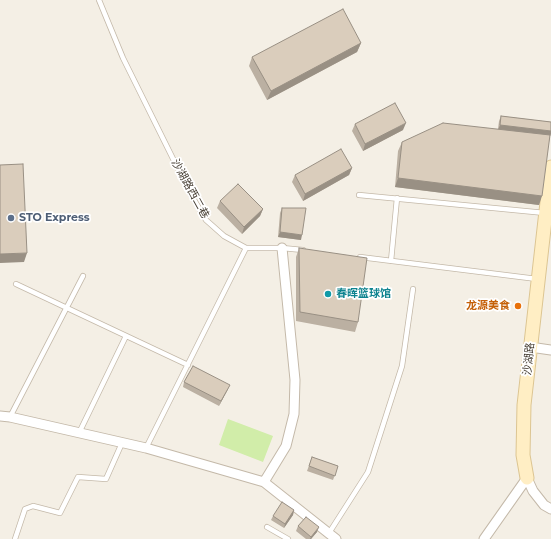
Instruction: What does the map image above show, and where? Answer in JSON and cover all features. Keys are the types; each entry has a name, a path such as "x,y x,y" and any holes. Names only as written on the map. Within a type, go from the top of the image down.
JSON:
{"street":[{"name":"沙湖路","path":"527,478 523,455 524,405 537,279 548,213 551,167"},
{"path":"264,482 286,446 294,414 295,380 282,248"},
{"path":"530,347 551,350"},
{"path":"0,416 146,448 264,482 332,536"},
{"path":"527,478 533,491 544,505 551,509"},
{"path":"484,539 527,478"}],"lane":[{"name":"沙湖路西二巷","path":"99,0 126,64 190,193 206,220 224,236 246,248 282,248 305,250"},
{"path":"360,194 548,213"},
{"path":"391,261 397,198"},
{"path":"146,448 246,248"},
{"path":"352,256 537,279"},
{"path":"10,417 83,276"},
{"path":"16,284 188,365"},
{"path":"332,536 368,472 402,366 413,288"},
{"path":"79,433 126,336"},
{"path":"15,539 25,509 33,506 60,513 78,476 106,479 122,443"},
{"path":"267,527 288,539"}],"green space":[{"path":"228,419 273,436 263,462 219,445"}],"building":[{"path":"343,9 361,43 271,91 252,57"},
{"path":"395,103 406,123 365,144 355,124"},
{"path":"501,116 551,122 551,131 500,125"},
{"path":"443,123 550,135 542,196 398,178 402,142"},
{"path":"341,149 352,168 305,194 295,175"},
{"name":"STO Express","path":"23,164 27,253 0,254 0,165"},
{"path":"238,184 263,209 244,227 220,201"},
{"path":"282,208 306,208 302,235 280,232"},
{"name":"春晖篮球馆","path":"299,248 367,258 358,322 300,312"},
{"path":"193,366 230,385 221,401 184,382"},
{"path":"312,457 338,466 335,476 309,466"},
{"path":"282,502 294,510 285,524 273,516"},
{"path":"306,517 319,527 311,537 298,526"}],"place":[{"name":"STO Express","path":"11,218"},
{"name":"春晖篮球馆","path":"328,294"},
{"name":"龙源美食","path":"518,306"}]}
